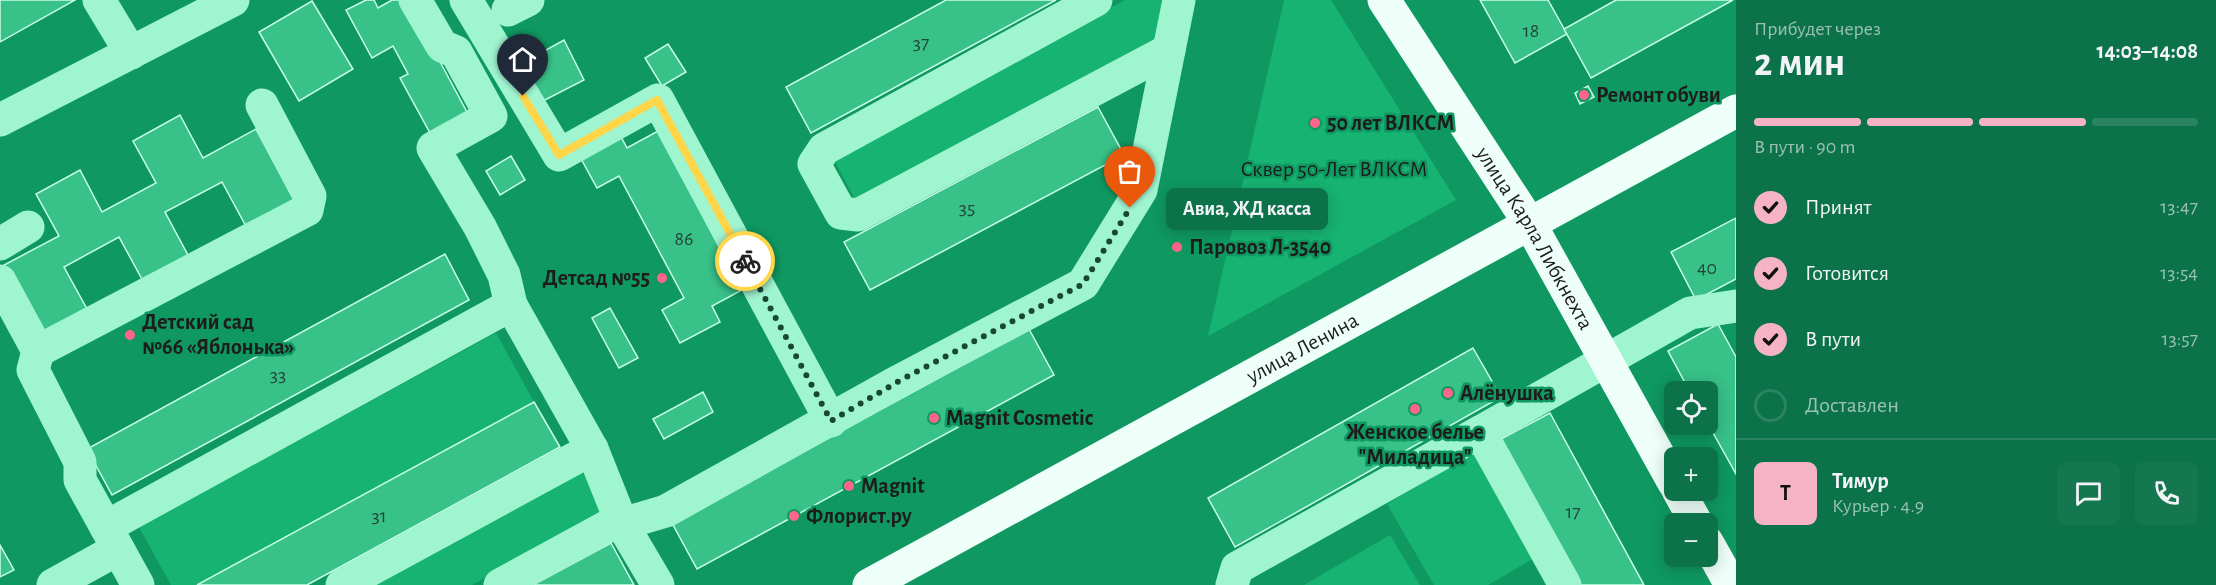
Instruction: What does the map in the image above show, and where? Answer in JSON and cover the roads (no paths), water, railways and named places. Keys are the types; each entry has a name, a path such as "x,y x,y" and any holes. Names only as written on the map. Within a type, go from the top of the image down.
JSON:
{"main road":[{"name":"улица Карла Либкнехта","path":"1384,0 1530,224 1664,465"},
{"name":"улица Ленина","path":"869,585 1736,111"},
{"path":"1718,562 1731,585"}],"street":[{"path":"99,0 131,53"},
{"path":"0,120 233,0"},
{"path":"416,0 442,46 456,52 491,117 433,148 480,227 504,275 511,305 592,449 622,524 658,585"},
{"path":"466,0 559,155 657,100 831,421"},
{"path":"1096,0 824,149 814,164 841,213 858,215 1169,50"},
{"path":"500,585 610,525 622,524 666,510 831,421 899,381 1083,284 1141,190 1179,0"},
{"path":"38,351 307,210 310,196 262,105"},
{"path":"0,244 28,227"},
{"path":"0,280 38,351 33,370 80,462 80,480 138,585"},
{"path":"53,585 112,538 511,305"},
{"path":"1232,585 1237,568 1690,313 1735,310"},
{"path":"1480,432 1565,585"},
{"path":"342,585 592,449"}],"place":[{"name":"Ремонт обуви","path":"1584,95"},
{"name":"50 лет ВЛКСМ","path":"1315,123"},
{"name":"Авиа, ЖД касса","path":"1130,208"},
{"name":"Паровоз Л-3540","path":"1177,247"},
{"name":"Детсад №55","path":"662,278"},
{"name":"Детский сад №66 «Яблонька»","path":"130,335"},
{"name":"Алёнушка","path":"1448,393"},
{"name":"Женское белье \"Миладица\"","path":"1415,409"},
{"name":"Magnit Cosmetic","path":"934,418"},
{"name":"Magnit","path":"849,486"},
{"name":"Флорист.ру","path":"794,516"}],"park label":[{"name":"Сквер 50-Лет ВЛКСМ","path":"1334,169"}]}
